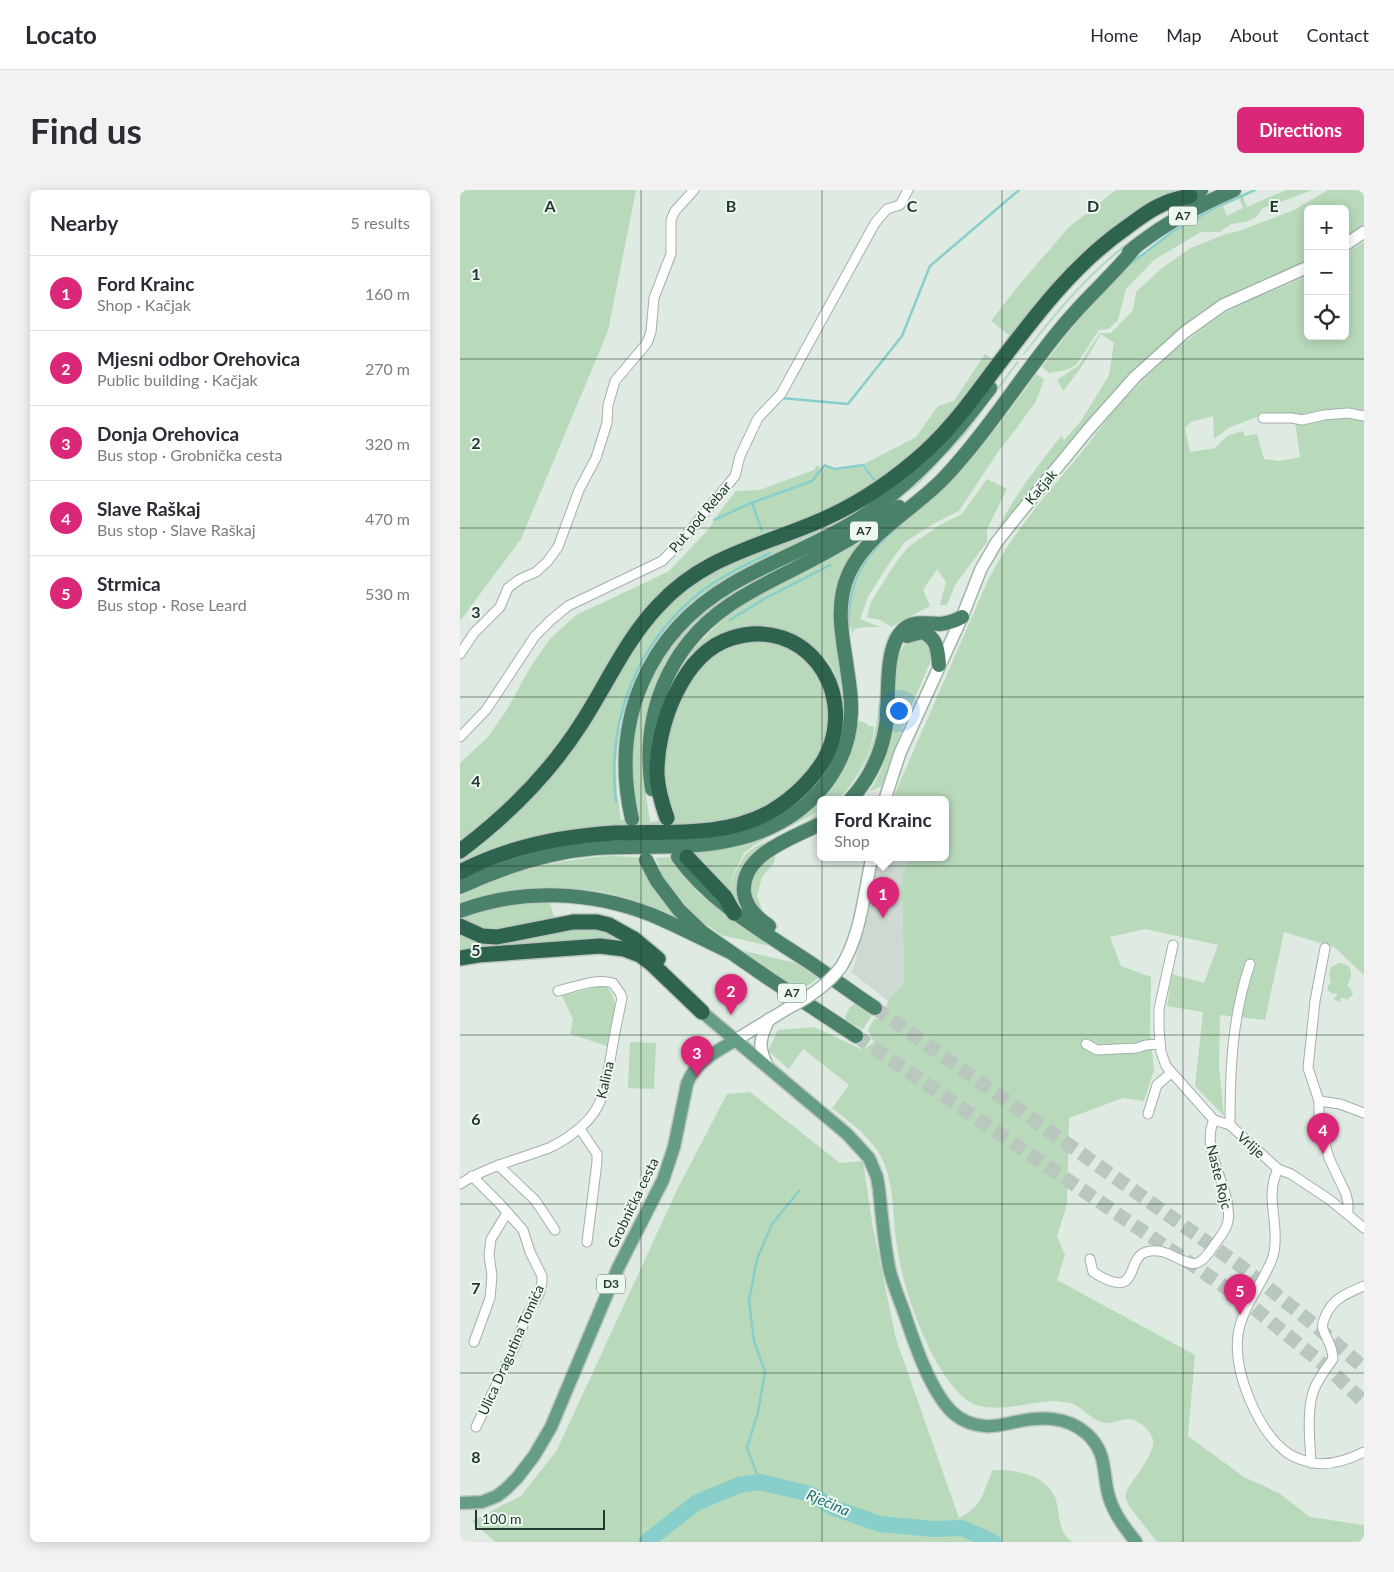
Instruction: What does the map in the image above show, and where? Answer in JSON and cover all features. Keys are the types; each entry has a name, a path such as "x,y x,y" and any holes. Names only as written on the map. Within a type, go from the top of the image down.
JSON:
{"highway":[{"name":"A7","path":"663,818 653,798 649,764 651,725 656,704 669,672 682,650 696,633 728,606 861,533 909,500 944,468 975,433 1045,338 1090,286 1158,230 1234,190"},
{"name":"A7","path":"632,819 626,787 628,725 635,698 659,652 683,621 715,594 819,542 856,520 896,492 916,475 956,433 1033,330 1068,288 1116,244 1139,226 1195,193"},
{"path":"460,851 510,811 561,754 582,723 620,656 658,606 677,587 722,558 813,524 844,509 900,474 947,430 1037,314 1075,270 1110,239 1143,215 1160,205 1195,193"},
{"path":"460,887 501,869 536,858 567,852 593,849 707,844 739,839 781,822 813,798 826,784 837,767 845,750 850,730 852,711 840,624 841,605 849,573 856,560 879,535 932,489 961,459 1056,334 1135,247"},
{"path":"854,796 864,785 874,766 883,739 888,710 891,655 899,634 913,624 942,624 953,622 962,617"},
{"path":"460,872 508,852 541,843 601,834 716,829 754,818 781,805 820,766 828,751 836,719 834,698 830,684 815,659 804,648 792,640 754,633 728,639 697,662 680,685 673,699 665,720 660,742 658,782 663,818"},
{"path":"896,643 911,634 926,633 936,643 939,665"},
{"path":"817,826 761,856 748,870 744,885 747,902 754,914 809,954 823,971"},
{"path":"683,857 725,897 734,913"},
{"name":"A7","path":"646,860 657,881 679,910 703,933 856,1036"},
{"path":"460,911 493,901 519,897 566,895 597,899 651,915 728,951"},
{"name":"A7","path":"734,913 823,971 875,1008"},
{"path":"460,926 482,936 497,938 573,922 589,921 606,924 643,945 662,965 676,985"},
{"path":"460,958 496,953 611,946 640,955 676,985 702,1012"}],"main road":[{"path":"1349,242 1364,232"},
{"name":"Kačjak","path":"886,796 900,753 962,617 981,569 996,543 1087,431 1135,377 1185,332 1223,305 1304,269"},
{"path":"734,1040 822,987 830,981 841,967 848,956 855,936 871,861"},
{"path":"702,1012 846,1134 869,1158 877,1177 888,1263 892,1278 920,1356 945,1403 960,1418 979,1426 995,1426 1052,1418 1066,1422 1081,1430 1101,1452 1111,1504 1136,1542"},
{"path":"769,1019 762,1034 761,1050 770,1070"},
{"name":"Grobnička cesta","path":"460,1503 482,1502 497,1496 517,1478 534,1456 551,1427 618,1268 663,1180 670,1162 690,1077 698,1065 734,1040"}],"street":[{"path":"460,654 474,633 500,607 508,588 520,579 536,572 547,562 558,547 579,490 596,458 607,422 610,393 615,381 647,343 651,332 654,298 671,254 671,220 675,211 694,190"},
{"name":"Put pod Rebar","path":"460,737 486,710 535,636 550,620 568,606 662,561 679,544 735,476 740,456 758,418 781,394 875,223 887,209 900,205 908,190"},
{"path":"1263,418 1302,420 1324,415 1348,413 1364,416"},
{"path":"1173,945 1159,1009 1160,1044 1166,1066 1214,1120"},
{"path":"1325,948 1314,1001 1308,1068 1310,1079 1319,1101 1319,1122 1329,1158 1346,1194 1348,1214"},
{"path":"1230,1125 1230,1070 1234,1030 1243,984 1250,964"},
{"name":"Kalina","path":"460,1184 472,1176 498,1165 550,1147 580,1129 596,1112 604,1093 622,998 614,982 606,981 593,982 558,991"},
{"path":"1086,1044 1097,1050 1137,1048 1160,1044"},
{"path":"1148,1114 1157,1085 1171,1073"},
{"path":"1319,1101 1340,1104 1364,1113"},
{"name":"Vrlije","path":"1214,1120 1230,1125 1278,1169 1330,1200 1364,1228"},
{"name":"Naste Rojc","path":"1090,1259 1093,1272 1112,1282 1122,1282 1128,1280 1136,1260 1145,1252 1152,1250 1168,1253 1193,1263 1199,1263 1205,1258 1226,1228 1228,1222 1225,1196 1209,1136 1214,1120"},
{"path":"580,1129 597,1154 587,1242"},
{"path":"498,1165 535,1200 555,1230"},
{"path":"1278,1169 1273,1180 1271,1196 1276,1242 1273,1257 1243,1316 1238,1337 1238,1353 1246,1390 1261,1421 1285,1451 1293,1456 1311,1463 1326,1464 1364,1452"},
{"name":"Ulica Dragutina Tomića","path":"472,1176 523,1230 530,1252 542,1276 542,1287 526,1317 516,1344 476,1427"},
{"path":"474,1342 490,1298 492,1276 489,1255 491,1239 507,1213"},
{"path":"1311,1463 1310,1420 1312,1394 1333,1359 1331,1342 1322,1325 1327,1312 1338,1298 1364,1286"}],"shaded area":[{"path":"876,861 908,861 902,877 904,983 888,1001 851,972 855,964"}],"green space":[{"path":"460,190 636,190 608,331 521,539 460,621"},
{"path":"1116,190 1181,190 1159,201 1013,338 991,321 1018,286 1069,227"},
{"path":"1215,190 1221,190 1141,236 1108,261 1078,291 1023,354 1074,292 1117,250 1163,218"},
{"path":"1286,190 1313,190 1263,208 1255,218 1246,222 1231,224 1220,232 1201,232 1154,260 1126,289 1118,320 1109,329 1099,330 1076,365 1066,370 1049,373 1042,367 1077,322 1103,293 1130,266 1153,247 1182,228 1223,206 1227,216 1243,208 1239,198 1243,197 1247,207"},
{"path":"1328,190 1364,190 1364,224 1349,236 1349,205 1304,205 1304,263 1229,295 1182,326 1129,376 1071,440 998,529 1004,516 1044,458 1061,436 1064,440 1081,421 1109,375 1114,343 1101,334 1080,369 1063,391 1057,380 1079,365 1100,333 1111,333 1133,310 1136,292 1162,268 1191,248 1294,210"},
{"path":"1364,242 1364,975 1334,947 1284,932 1265,1020 1220,1015 1219,1068 1224,1116 1195,1086 1203,1012 1167,1006 1172,974 1204,983 1218,945 1145,929 1110,937 1121,966 1151,977 1150,1032 1154,1070 1144,1101 1123,1098 1069,1118 1067,1204 1057,1236 1065,1255 1057,1280 1195,1355 1188,1436 1244,1477 1279,1493 1310,1517 1364,1525 1364,1542 1157,1542 1129,1506 1125,1497 1127,1490 1152,1449 1152,1437 1144,1426 1129,1419 1110,1423 1102,1422 1092,1418 1071,1403 1056,1401 996,1408 984,1407 973,1404 964,1398 951,1384 928,1346 904,1280 896,1240 892,1193 885,1166 870,1140 832,1108 849,1085 803,1049 789,1069 768,1051 778,1030 814,1027 863,1050 874,1042 868,1030 874,1019 884,1020 888,1001 904,983 902,877 908,861 949,861 949,796 894,796 988,580 1007,547 1112,413 1150,373 1178,348 1222,315 1304,277 1304,340 1349,340 1349,251","holes":["1262,415 1294,415 1300,457 1280,461 1264,459 1257,434 1245,436 1243,431 1227,436 1215,448 1190,452 1185,428 1191,422 1213,416 1214,439 1230,427"]},
{"path":"985,354 996,362 962,408 879,485 864,464 916,437 938,406 954,401"},
{"path":"1017,361 1019,362 965,435 920,483 881,514 751,586 670,659 653,693 641,760 650,822 672,819 666,803 662,777 668,739 681,700 701,667 713,656 729,646 754,641 776,643 798,654 819,677 827,699 829,715 827,730 812,764 797,783 766,806 722,822 460,865 460,860 499,831 542,788 587,729 633,649 654,621 691,585 721,566 842,518 845,521 720,583 697,599 667,630 639,672 621,720 616,762 617,794 621,820 638,820 632,785 633,744 637,724 642,704 659,666 683,632 699,616 730,593 914,484 956,441"},
{"path":"1036,374 1044,379 1036,401 998,452 959,511 933,524 905,542 868,597 860,619 880,627 854,629 852,635 850,604 852,593 858,576 869,560 978,451"},
{"path":"817,465 823,471 826,467 833,470 862,466 877,487 682,577 573,727 531,781 460,845 460,763 488,737 506,711 531,666 550,639 576,615 669,571 708,530 736,491 759,490 814,470"},
{"path":"987,479 1007,489 987,529 987,542 955,585 947,605 940,605 946,582 937,569 923,590 930,606 891,627 880,620 867,618 871,602 894,565 908,547 940,525 962,514"},
{"path":"859,542 835,606 835,638 845,690 842,690 832,667 820,652 800,638 781,630 748,627 732,631 671,692 667,691 676,673 695,647 727,615 749,601"},
{"path":"891,631 882,665 879,724 875,745 858,780 847,796 844,796 859,774 871,748 877,721 881,667 887,638"},
{"path":"922,639 927,641 931,651 930,663 906,718 882,786 870,791 881,770 891,741 896,707 894,704 894,680 898,656 907,642"},
{"path":"859,721 869,726 874,726 871,746 863,765 852,783 841,796 825,796 842,772 854,743"},
{"path":"817,804 817,813 754,845 744,853 733,875 730,888 734,875 745,855 755,847 817,815 817,819 769,843 738,897 740,904 726,893 693,857 671,858 669,853 710,850 750,842 787,826"},
{"path":"776,852 774,863 762,877 757,896 763,912 779,927 777,928 758,908 754,901 751,885 758,868"},
{"path":"609,856 637,857 663,898 682,920 651,906 618,896 584,889 528,893 460,906 460,896 514,873 570,860"},
{"path":"669,857 681,874 701,896 774,947 721,935 699,919 664,879 656,858"},
{"path":"549,899 555,920 494,932 460,922 460,917 489,907"},
{"path":"584,927 611,933 644,953 460,954 460,932"},
{"path":"744,951 796,963 818,978 799,992 743,953"},
{"path":"1339,963 1350,968 1351,975 1347,986 1350,987 1353,994 1347,1000 1341,997 1340,1002 1333,999 1338,994 1331,993 1328,990 1331,982 1329,975 1331,967"},
{"path":"600,986 607,987 614,1000 615,1008 607,1046 570,1034 573,1019 562,996"},
{"path":"857,1002 873,1014 863,1029 846,1021 845,1017 850,1007"},
{"path":"630,1042 656,1043 654,1089 628,1088"},
{"path":"750,1092 840,1163 863,1161 873,1228 896,1339 959,1518 978,1503 993,1470 1020,1472 1038,1479 1052,1491 1056,1500 1062,1529 1073,1542 495,1542 472,1521 521,1496 557,1450 678,1188 727,1094"}],"waterway":[{"path":"781,398 848,404 902,336 930,266 1019,190"},
{"path":"1128,266 1172,232 1219,206 1255,190"},
{"path":"714,520 751,503 812,481 825,465"},
{"path":"826,466 835,469 863,465 874,480"},
{"path":"752,503 762,531"},
{"path":"849,627 851,594 861,569 869,557 901,524"},
{"path":"616,802 614,771 616,741 622,712 631,684 644,658 660,633 680,610 703,590 727,575 770,553"},
{"path":"730,620 764,599 830,565"},
{"path":"760,1482 747,1448 758,1412 765,1372 754,1341 749,1301 757,1259 772,1224 799,1191"},
{"name":"Rječina","path":"646,1542 696,1503 739,1485 760,1482 810,1494 834,1508 880,1524 934,1529 962,1528 993,1542"}],"tunnel":[{"path":"875,1008 1242,1267 1316,1326 1364,1368"},
{"path":"856,1036 1244,1300 1328,1368 1364,1402"}],"place":[{"name":"Ford Krainc","path":"883,918"},
{"name":"Mjesni odbor Orehovica","path":"731,1015"},
{"name":"Donja Orehovica","path":"697,1077"},
{"name":"Slave Raškaj","path":"1323,1154"},
{"name":"Strmica","path":"1240,1315"}]}
